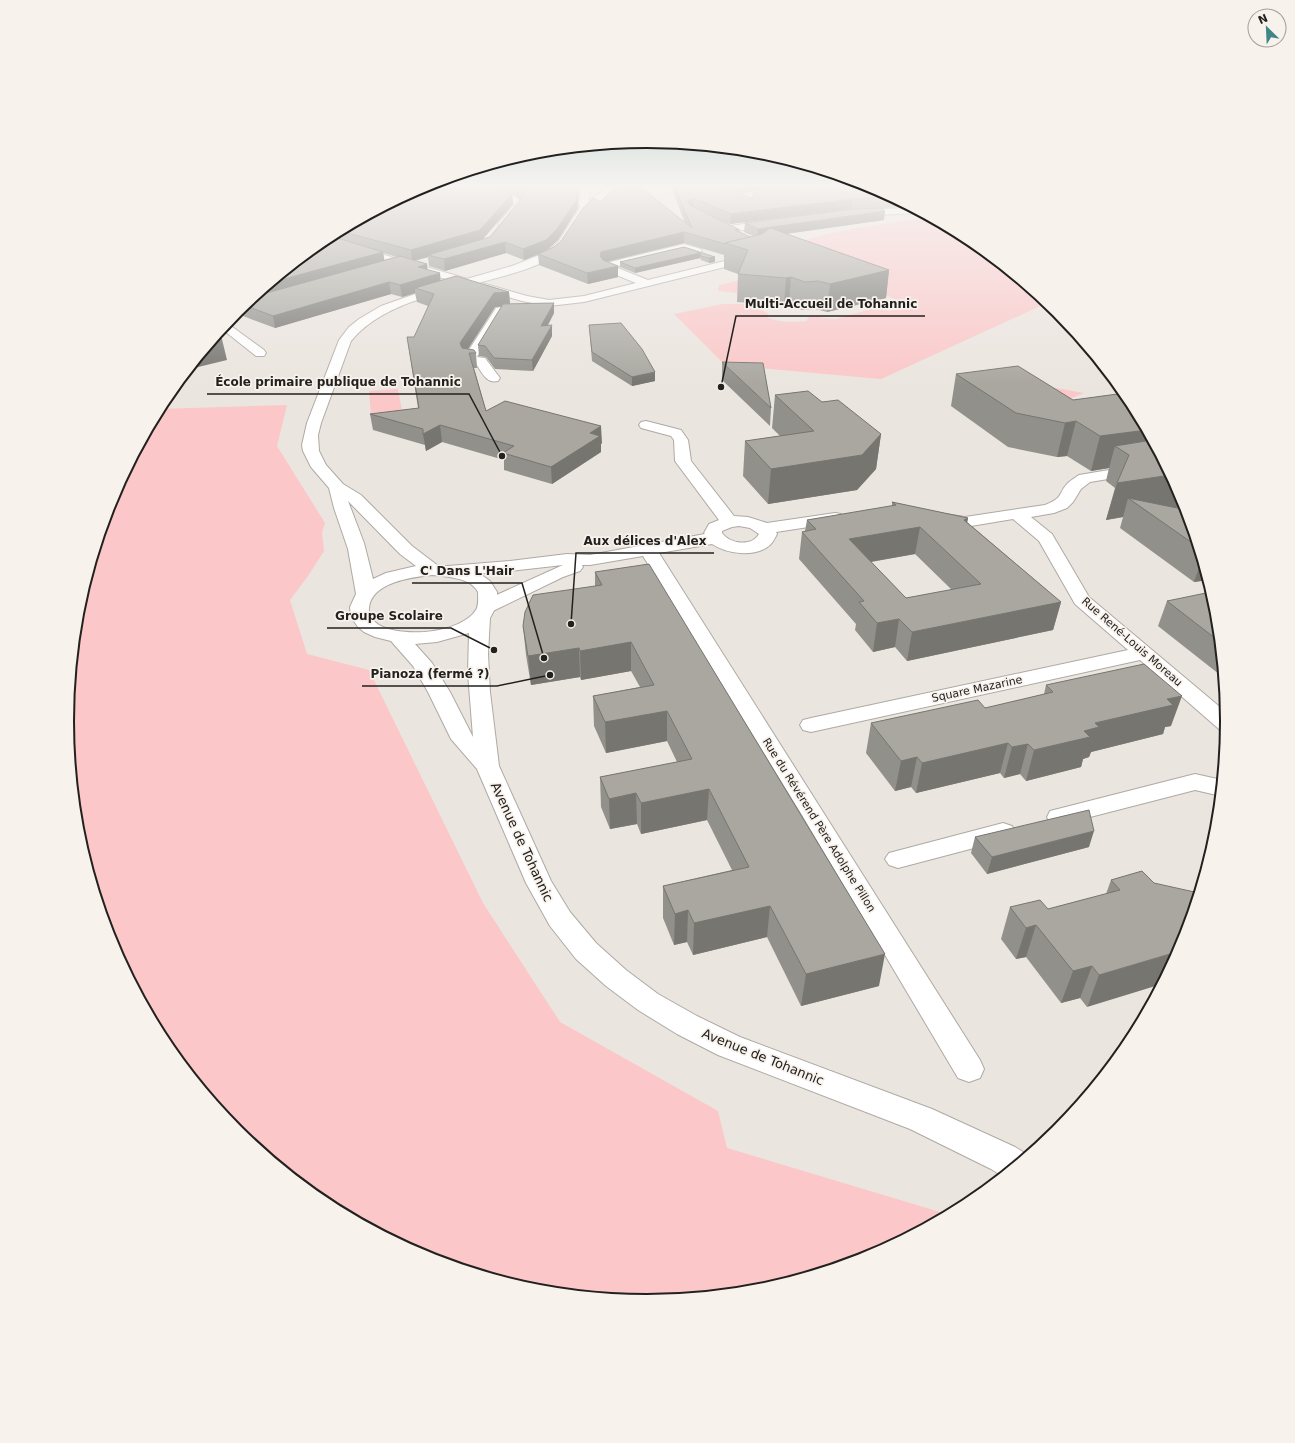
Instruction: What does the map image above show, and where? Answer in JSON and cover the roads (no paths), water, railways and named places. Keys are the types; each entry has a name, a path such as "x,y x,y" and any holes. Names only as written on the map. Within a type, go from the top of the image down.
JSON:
{"street":[{"path":"357,250 526,300 549,303 584,299 756,256 763,252"},
{"path":"440,570 406,550 355,498 337,487 314,458 311,440 324,394 345,340 351,331 359,324 378,312 417,298 532,262 556,250"},
{"path":"646,284 606,266 670,250"},
{"path":"694,250 730,262"},
{"path":"412,266 430,261"},
{"path":"377,269 400,263"},
{"path":"493,378 480,361 469,359 500,310 560,310 566,302"},
{"path":"229,329 260,353"},
{"path":"646,425 676,433 681,440 683,461 729,522"},
{"path":"924,514 953,521 966,522 1048,509 1067,499 1074,486 1085,478 1161,466"},
{"path":"337,487 339,502 355,544 364,578 365,594"},
{"name":"Rue René-Louis Moreau","path":"1017,514 1046,538 1082,600 1221,719"},
{"path":"765,529 852,516"},
{"path":"729,522 749,522 759,525 765,529 768,534 766,540 751,547 729,546 720,543 715,538 713,533 715,528 729,522"},
{"path":"590,560 567,559 510,566 412,572 393,577 377,584 365,594 360,603 359,612 363,620 371,628 382,633 398,637 421,638 444,635 465,627 484,611 550,576 590,560 715,538"},
{"name":"Rue du Révérend Père Adolphe Pillon","path":"648,550 659,583 817,821 969,1069"},
{"name":"Avenue de Tohannic","path":"440,570 464,574 476,579 485,587 489,596 478,635 481,713 487,766 539,883 560,919 586,951 621,982 648,1002 687,1025 729,1046 921,1119 1012,1164"},
{"name":"Avenue de Tohannic","path":"398,637 422,664 439,692 462,739 487,766"},
{"name":"Square Mazarine","path":"811,725 1143,653"},
{"path":"898,859 1195,782 1217,787"}],"place":[{"name":"Multi-Accueil de Tohannic","path":"721,387"},
{"name":"École primaire publique de Tohannic","path":"502,456"},
{"name":"Aux délices d'Alex","path":"571,624"},
{"name":"Groupe Scolaire","path":"494,650"},
{"name":"C' Dans L'Hair","path":"544,658"},
{"name":"Pianoza (fermé ?)","path":"550,675"}]}
